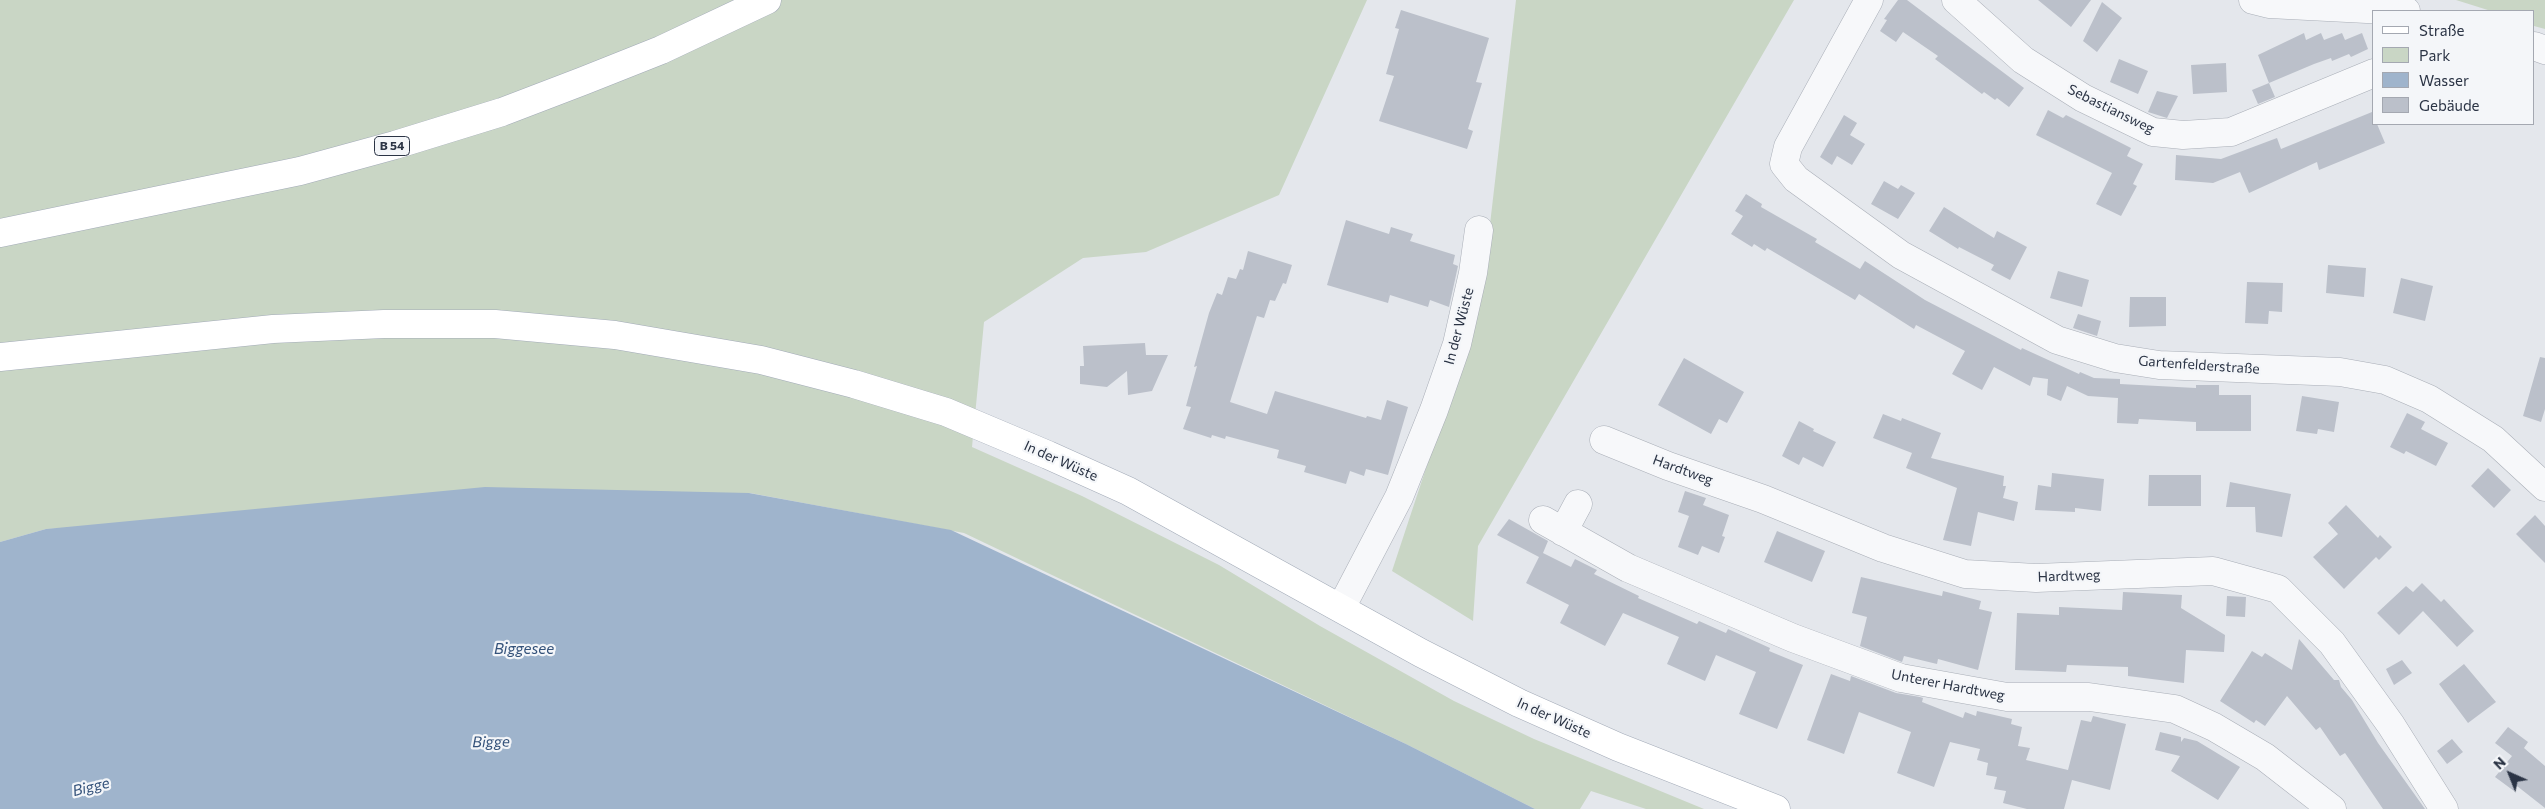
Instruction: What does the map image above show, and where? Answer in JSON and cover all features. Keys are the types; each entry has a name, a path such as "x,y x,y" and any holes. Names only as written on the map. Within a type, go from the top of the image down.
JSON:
{"main road":[{"name":"B 54","path":"0,233 300,171 395,145 502,112 583,81 661,50 766,0"},
{"name":"In der Wüste","path":"0,357 273,329 412,324 495,324 616,335 761,360 854,384 946,412 1048,455 1128,491 1421,653 1519,703 1618,747 1776,809"}],"street":[{"name":"Gartenfelderstraße","path":"1869,0 1788,147 1784,164 1796,179 1901,255 2057,340 2116,358 2159,366 2340,372 2385,380 2429,399 2493,439 2545,487"},
{"name":"Sebastiansweg","path":"1956,0 2023,60 2083,98 2153,132 2183,135 2230,132 2372,74"},
{"path":"2253,0 2269,4 2386,10"},
{"name":"In der Wüste","path":"1341,608 1400,497 1434,410 1457,344 1473,273 1479,230"},
{"name":"Hardtweg","path":"1604,440 1668,466 1763,498 1883,548 1965,574 2036,578 2214,571 2278,589 2332,643 2391,725 2444,809"},
{"name":"Unterer Hardtweg","path":"1578,504 1553,526 1628,568 1794,638 1901,678 2007,697 2089,697 2175,709 2214,726 2265,757 2332,809"}],"green space":[{"path":"0,0 1367,0 1279,195 1146,252 1083,258 984,322 972,447 1082,496 1219,565 1320,626 1454,701 1534,739 1704,809 1646,809 1591,791 1580,809 1535,809 1406,744 964,533 750,493 46,529 0,542"},
{"path":"1516,0 1794,0 1478,546 1473,621 1392,571 1481,302"},
{"path":"2456,0 2545,0 2545,29 2535,26 2535,10 2488,10"}],"water":[{"name":"Biggesee","path":"485,487 749,493 951,530 1406,744 1535,809 0,809 0,542 46,529"}],"building":[{"path":"1898,0 1907,0 2024,88 2009,107 1997,98 1995,100 1984,92 1982,94 1935,59 1938,56 1903,32 1896,42 1880,31 1887,20 1884,19"},
{"path":"2038,0 2091,0 2071,27"},
{"path":"2102,2 2122,18 2097,52 2083,41"},
{"path":"1401,10 1489,38 1476,82 1482,83 1468,129 1473,131 1467,149 1379,121 1394,76 1386,74 1399,29 1395,28"},
{"path":"2304,33 2306,40 2321,33 2324,40 2342,33 2345,40 2362,33 2368,49 2351,57 2349,54 2332,61 2331,58 2269,83 2258,55"},
{"path":"2119,59 2148,71 2138,94 2110,82"},
{"path":"2226,63 2227,92 2193,94 2191,65"},
{"path":"2269,83 2275,97 2258,104 2252,90"},
{"path":"2157,91 2178,96 2167,118 2148,112"},
{"path":"2048,110 2063,118 2066,115 2131,148 2127,156 2143,164 2133,184 2137,186 2121,216 2096,204 2112,173 2036,135"},
{"path":"2372,112 2372,125 2377,125 2385,143 2319,170 2317,162 2249,193 2240,172 2213,183 2175,180 2176,155 2221,159 2277,138 2281,149"},
{"path":"1844,115 1857,123 1850,135 1865,144 1852,165 1837,156 1832,165 1820,157"},
{"path":"1884,181 1898,189 1901,185 1915,193 1898,219 1871,204"},
{"path":"1746,194 1762,204 1761,207 1817,239 1815,242 1860,269 1865,261 1925,300 2021,350 2022,348 2079,374 2080,372 2094,378 2120,379 2120,384 2196,388 2196,385 2219,385 2219,395 2251,395 2251,431 2196,431 2196,422 2139,419 2138,424 2117,423 2118,398 2088,396 2067,386 2061,401 2047,395 2048,379 2033,377 2030,386 1994,367 1982,390 1952,374 1965,351 1916,325 1914,329 1859,294 1855,300 1767,248 1765,251 1754,244 1752,247 1731,234 1743,216 1735,211"},
{"path":"1944,207 1994,238 1997,231 2027,247 2010,280 1991,270 1994,265 1959,247 1958,249 1929,231"},
{"path":"1346,220 1389,234 1391,227 1413,234 1410,241 1455,255 1453,264 1458,266 1449,307 1430,300 1428,307 1390,295 1388,303 1327,285"},
{"path":"1248,251 1292,265 1286,284 1283,283 1275,301 1270,300 1264,318 1257,316 1230,402 1267,414 1275,391 1366,418 1367,416 1381,420 1387,400 1408,407 1388,475 1366,469 1364,476 1350,471 1346,484 1304,472 1306,466 1277,458 1279,450 1226,436 1225,439 1212,435 1211,438 1183,429 1191,407 1186,406 1197,366 1194,367 1209,313 1217,293 1222,295 1228,277 1236,279 1240,269 1243,270"},
{"path":"2328,265 2366,268 2364,297 2326,293"},
{"path":"2058,271 2089,280 2082,307 2050,298"},
{"path":"2401,278 2433,286 2425,321 2393,313"},
{"path":"2247,282 2283,283 2282,312 2269,311 2268,324 2245,323"},
{"path":"2130,297 2166,297 2166,326 2129,327"},
{"path":"2078,314 2101,321 2097,336 2073,328"},
{"path":"1145,343 1146,355 1168,355 1152,391 1128,395 1127,371 1107,387 1080,384 1080,366 1084,366 1083,346"},
{"path":"2540,357 2545,358 2545,409 2541,422 2523,416"},
{"path":"1684,358 1744,392 1727,423 1719,419 1711,434 1658,405"},
{"path":"2302,396 2339,402 2334,432 2318,429 2317,434 2296,431"},
{"path":"2407,413 2425,422 2421,429 2448,443 2436,466 2406,451 2404,454 2390,447"},
{"path":"1883,414 1901,421 1902,418 1941,433 1931,458 2004,476 2003,486 2006,486 2003,498 2018,502 2014,521 1978,512 1971,546 1943,540 1957,488 1906,468 1912,453 1873,438"},
{"path":"1799,421 1814,429 1813,431 1836,442 1823,467 1803,457 1799,465 1782,456"},
{"path":"2488,468 2511,490 2494,508 2471,486"},
{"path":"2052,473 2104,479 2101,511 2075,508 2075,512 2035,510 2038,485 2051,487"},
{"path":"2149,475 2201,475 2201,506 2148,506"},
{"path":"2230,482 2291,494 2282,537 2256,532 2255,507 2226,507"},
{"path":"1685,491 1706,498 1703,505 1729,515 1722,536 1725,537 1719,553 1702,546 1698,555 1678,547 1689,516 1678,512"},
{"path":"2346,505 2378,538 2380,535 2392,547 2379,560 2376,557 2344,589 2313,557 2338,534 2328,523"},
{"path":"2535,515 2545,526 2545,563 2516,534"},
{"path":"1509,519 1548,541 1543,553 1571,567 1575,559 1597,570 1594,574 1639,596 1638,598 1697,624 1699,621 1726,633 1728,629 1770,648 1769,651 1803,665 1777,729 1739,714 1756,672 1716,655 1705,681 1667,664 1679,637 1623,613 1605,646 1560,623 1569,605 1526,583 1539,557 1497,535"},
{"path":"1777,531 1825,551 1812,582 1764,562"},
{"path":"1861,577 1942,596 1943,591 1981,601 1979,609 1992,612 1978,670 1938,659 1937,664 1904,656 1902,662 1860,646 1867,617 1852,613"},
{"path":"2422,583 2441,602 2444,599 2474,631 2457,647 2423,611 2399,635 2377,613 2406,586 2413,592"},
{"path":"2123,592 2182,595 2181,608 2225,635 2224,652 2186,650 2184,683 2128,676 2128,667 2067,665 2066,672 2015,670 2017,613 2059,615 2059,607 2122,610"},
{"path":"2227,596 2246,597 2245,617 2226,616"},
{"path":"2299,639 2334,680 2339,680 2341,687 2352,700 2378,743 2425,809 2383,809 2345,753 2340,756 2320,727 2316,730 2287,696 2265,726 2256,720 2254,723 2220,701 2252,651 2262,657 2265,653 2292,670"},
{"path":"2402,660 2412,673 2394,685 2386,669"},
{"path":"2464,664 2496,702 2468,723 2439,684"},
{"path":"1831,674 1850,681 1851,676 1896,693 1923,698 1922,702 1963,718 1965,712 1976,716 1977,711 2012,719 2011,724 2022,727 2018,746 2030,748 2026,760 2068,770 2081,720 2091,722 2093,716 2126,724 2110,790 2072,780 2064,809 2027,809 2003,803 2006,791 1994,789 1997,777 1986,775 1988,763 1977,760 1980,749 1950,742 1934,787 1897,773 1911,732 1859,712 1844,754 1807,740"},
{"path":"2508,727 2528,742 2524,748 2545,766 2545,808 2517,786 2514,791 2495,777 2512,756 2495,743"},
{"path":"2160,732 2181,737 2181,742 2184,738 2197,741 2240,767 2218,800 2171,771 2180,756 2155,750"},
{"path":"2452,739 2463,752 2447,764 2437,751"}],"water label":[{"name":"Bigge","path":"491,742"},
{"name":"Bigge","path":"91,787"}]}
